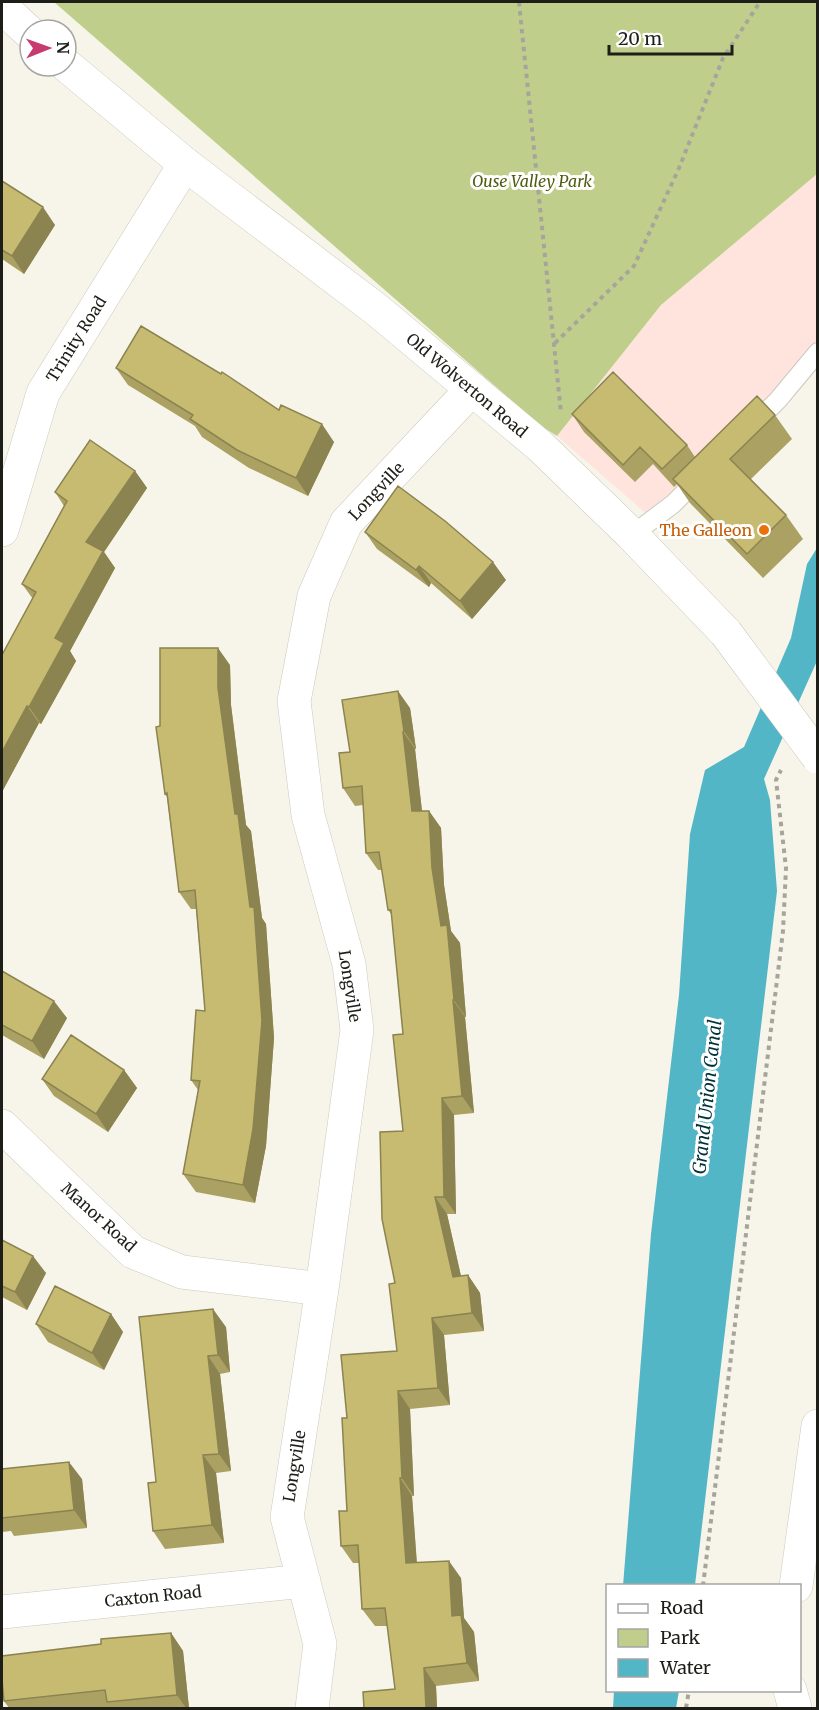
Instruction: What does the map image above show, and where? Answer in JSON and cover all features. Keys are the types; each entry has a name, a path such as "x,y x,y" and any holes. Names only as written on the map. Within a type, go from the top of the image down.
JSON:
{"street":[{"path":"2,7 18,22"},
{"name":"Old Wolverton Road","path":"78,75 185,164 377,310 540,446 632,535 726,633 818,757"},
{"name":"Trinity Road","path":"2,530 43,393 185,164"},
{"name":"Longville","path":"312,1708 320,1644 287,1517 322,1289 357,1030 349,964 308,815 294,701 314,596 346,523 472,389"},
{"name":"Manor Road","path":"2,1126 133,1252 182,1272 322,1289"},
{"path":"796,1584 818,1426"},
{"name":"Caxton Road","path":"2,1612 304,1581"},
{"path":"791,1692 795,1708"}],"lane":[{"path":"738,440 778,400 818,352"},
{"path":"632,535 673,504 713,464"}],"path":[{"path":"519,2 561,419 540,446"},
{"path":"554,343 634,266 679,168 723,57 760,2"},
{"path":"703,1584 783,931 786,868 776,780 785,760"},
{"path":"686,1708 689,1692"}],"shaded area":[{"path":"817,174 817,352 657,523 557,436 661,305"}],"green space":[{"name":"Ouse Valley Park","path":"54,2 817,2 817,174 661,305 557,436 541,426 78,23 78,18 72,18"}],"water":[{"name":"Grand Union Canal","path":"817,548 817,661 764,779 770,800 777,891 695,1584 623,1584 651,1234 679,995 690,834 705,770 744,747 791,638 807,564"},
{"path":"614,1692 679,1692 676,1708 613,1708"}],"building":[{"path":"2,181 43,207 12,256 2,250"},
{"path":"141,326 221,374 222,372 279,410 281,405 322,424 296,478 237,450 190,419 193,415 116,368"},
{"path":"613,372 687,445 662,469 640,447 623,465 572,414"},
{"path":"757,396 775,415 730,459 786,515 747,554 673,479"},
{"path":"90,440 135,471 86,542 103,551 55,638 64,643 2,752 2,655 36,592 22,584 67,501 55,492"},
{"path":"398,486 445,521 493,562 460,601 419,566 416,570 365,532"},
{"path":"160,648 218,648 218,688 235,814 238,814 250,907 254,907 262,1021 253,1129 243,1185 183,1174 200,1081 191,1080 196,1010 205,1011 195,890 179,892 156,727 160,726"},
{"path":"398,691 412,811 429,811 432,868 441,926 447,925 462,1096 442,1098 444,1197 435,1197 453,1277 468,1275 472,1313 432,1318 438,1388 398,1391 402,1478 400,1478 406,1563 449,1561 452,1616 461,1615 467,1663 424,1668 426,1708 364,1708 363,1692 395,1689 385,1608 362,1609 358,1545 341,1546 339,1511 347,1511 342,1418 347,1418 341,1355 397,1351 389,1284 395,1283 382,1219 380,1132 403,1131 393,1035 403,1034 391,910 388,910 379,852 366,853 362,786 343,788 339,753 350,752 342,700"},
{"path":"2,971 54,1001 32,1041 2,1025"},
{"path":"71,1035 124,1070 96,1114 42,1079"},
{"path":"2,1240 33,1256 15,1292 2,1286"},
{"path":"55,1286 111,1314 92,1353 36,1324"},
{"path":"213,1309 218,1355 208,1356 219,1454 203,1455 212,1525 153,1531 148,1483 156,1482 139,1317"},
{"path":"69,1462 74,1510 2,1518 2,1469"},
{"path":"171,1633 177,1695 107,1702 105,1690 4,1701 2,1656 101,1644 101,1639"}],"place":[{"name":"The Galleon","path":"764,530"}]}
